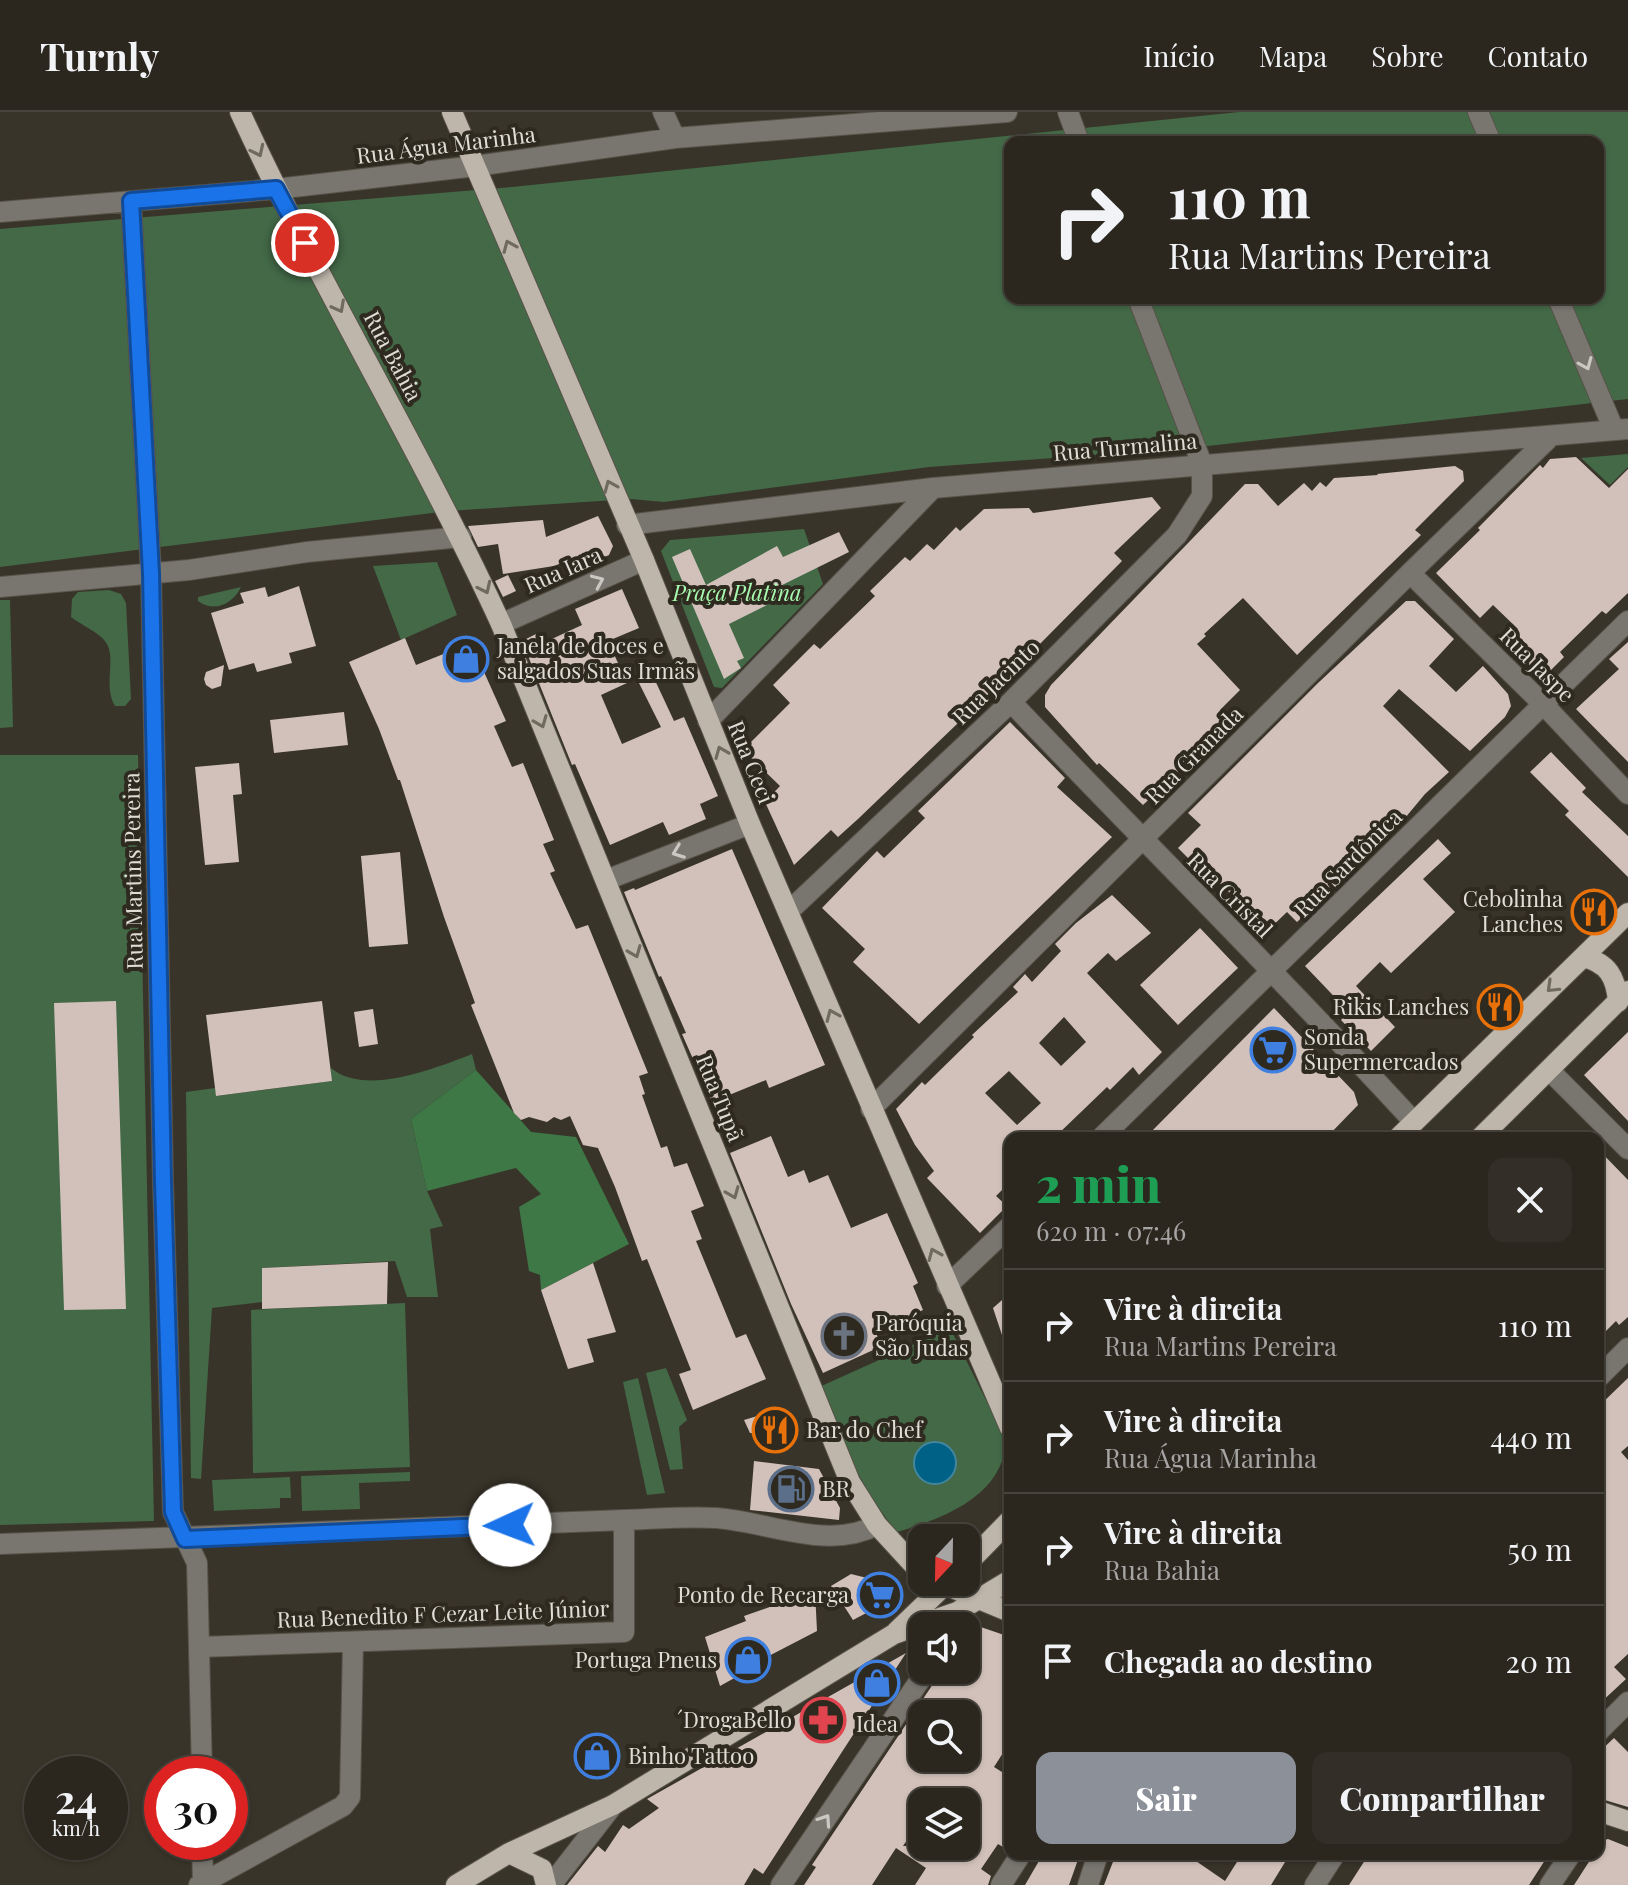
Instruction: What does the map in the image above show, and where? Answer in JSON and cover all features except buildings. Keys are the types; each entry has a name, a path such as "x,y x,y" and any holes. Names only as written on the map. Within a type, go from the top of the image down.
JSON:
{"main road":[{"name":"Rua Bahia","path":"240,112 276,189 461,537 501,624"},
{"name":"Rua Ceci","path":"452,112 644,560 750,824 1004,1414"},
{"name":"Rua Tupã","path":"501,624 850,1482 877,1525 908,1559"},
{"path":"1404,1132 1628,913"},
{"path":"1486,1132 1623,996 1611,972 1594,960 1583,957"},
{"path":"980,1551 1004,1526"},
{"path":"954,1612 1004,1584"},
{"path":"456,1885 509,1853 613,1805 894,1634 931,1596"},
{"path":"970,1596 1004,1610"},
{"path":"894,1634 908,1630"},
{"path":"1604,1814 1628,1821"},
{"path":"509,1853 542,1869 548,1885"}],"street":[{"path":"663,112 675,138"},
{"name":"Rua Água Marinha","path":"0,212 276,189 476,166 675,138 872,117 1007,112"},
{"path":"1068,112 1077,136"},
{"path":"1478,112 1488,136"},
{"name":"Rua Martins Pereira","path":"131,201 151,573 173,1512 197,1563 202,1756"},
{"path":"1140,304 1202,464"},
{"path":"1561,304 1621,429"},
{"name":"Rua Turmalina","path":"627,525 933,488 1621,429"},
{"name":"Rua Granada","path":"871,1109 1551,436"},
{"name":"Rua Jacinto","path":"788,912 1011,702 1177,535 1202,496 1202,464"},
{"path":"708,721 933,488"},
{"path":"0,587 461,537"},
{"name":"Rua Iara","path":"501,624 644,560"},
{"name":"Rua Jaspe","path":"1410,573 1543,704 1628,794"},
{"name":"Rua Sardônica","path":"1107,1132 1628,621"},
{"name":"Rua Cristal","path":"1011,702 1414,1122"},
{"path":"606,880 750,824"},
{"path":"1549,1070 1628,1149"},
{"path":"947,1286 1004,1232"},
{"path":"1604,1372 1628,1348"},
{"path":"0,1544 624,1520 717,1518 826,1536 864,1532 877,1525"},
{"name":"Rua Benedito F Cezar Leite Júnior","path":"200,1647 624,1632 624,1520"},
{"path":"201,1884 343,1806 350,1797 353,1643"},
{"path":"781,1885 917,1684"},
{"path":"1604,1726 1628,1702"},
{"path":"548,1885 613,1805"},
{"path":"201,1884 202,1860"},
{"path":"1001,1885 1017,1860"},
{"path":"1088,1885 1096,1860"},
{"path":"1315,1885 1331,1860"},
{"path":"1550,1885 1567,1860"}],"green space":[{"path":"1239,112 1628,112 1628,399 1190,448 929,467 664,502 631,499 448,511 0,567 0,229 512,187 1004,136 1004,304 1604,304 1604,136 1006,136"},
{"path":"1628,454 1628,467 1610,485 1581,458"},
{"name":"Praça Platina","path":"804,529 823,584 722,688 714,687 661,551 670,540"},
{"path":"437,562 457,615 401,640 373,566"},
{"path":"241,587 233,598 222,605 204,605 198,601 198,597"},
{"path":"109,590 121,594 126,603 131,699 125,706 115,706 112,698 107,644 71,617 72,599 78,592"},
{"path":"0,600 10,600 13,727 0,728"},
{"path":"0,755 138,755 154,1521 0,1525"},
{"path":"472,1054 476,1070 411,1119 427,1191 443,1226 430,1229 438,1297 407,1297 395,1261 262,1268 262,1302 212,1308 201,1479 191,1478 186,1092 215,1088 217,1096 331,1081 331,1068 345,1076 381,1080 421,1072"},
{"path":"476,1070 531,1132 576,1137 629,1244 541,1290 540,1275 529,1271 519,1207 541,1194 516,1168 427,1191 411,1119"},
{"path":"405,1303 410,1467 253,1473 251,1310"},
{"path":"950,1328 1004,1436 1003,1459 982,1490 951,1512 921,1524 908,1524 908,1528 897,1532 862,1481 817,1388"},
{"path":"666,1368 687,1420 679,1427 683,1469 670,1470 646,1373"},
{"path":"638,1378 665,1493 647,1495 623,1382"},
{"path":"410,1472 410,1481 359,1483 360,1509 302,1511 301,1476"},
{"path":"290,1477 291,1498 280,1498 280,1508 214,1511 212,1480"}],"water":[{"path":"935,1442 950,1448 956,1463 950,1478 935,1484 920,1478 914,1463 920,1448"}],"place":[{"name":"Janela de doces e salgados Suas Irmãs","path":"466,659"},
{"name":"Cebolinha Lanches","path":"1594,912"},
{"name":"Rikis Lanches","path":"1500,1007"},
{"name":"Sonda Supermercados","path":"1273,1050"},
{"name":"Paróquia São Judas","path":"844,1336"},
{"name":"Bar do Chef","path":"775,1430"},
{"name":"BR","path":"791,1489"},
{"name":"Ponto de Recarga","path":"880,1595"},
{"name":"Portuga Pneus","path":"748,1660"},
{"name":"Idea","path":"877,1683"},
{"name":"´DrogaBello","path":"823,1720"},
{"name":"Binho Tattoo","path":"597,1756"}],"route":[{"path":"305,243 276,189 131,201 151,573 173,1512 185,1539 510,1525"}]}
